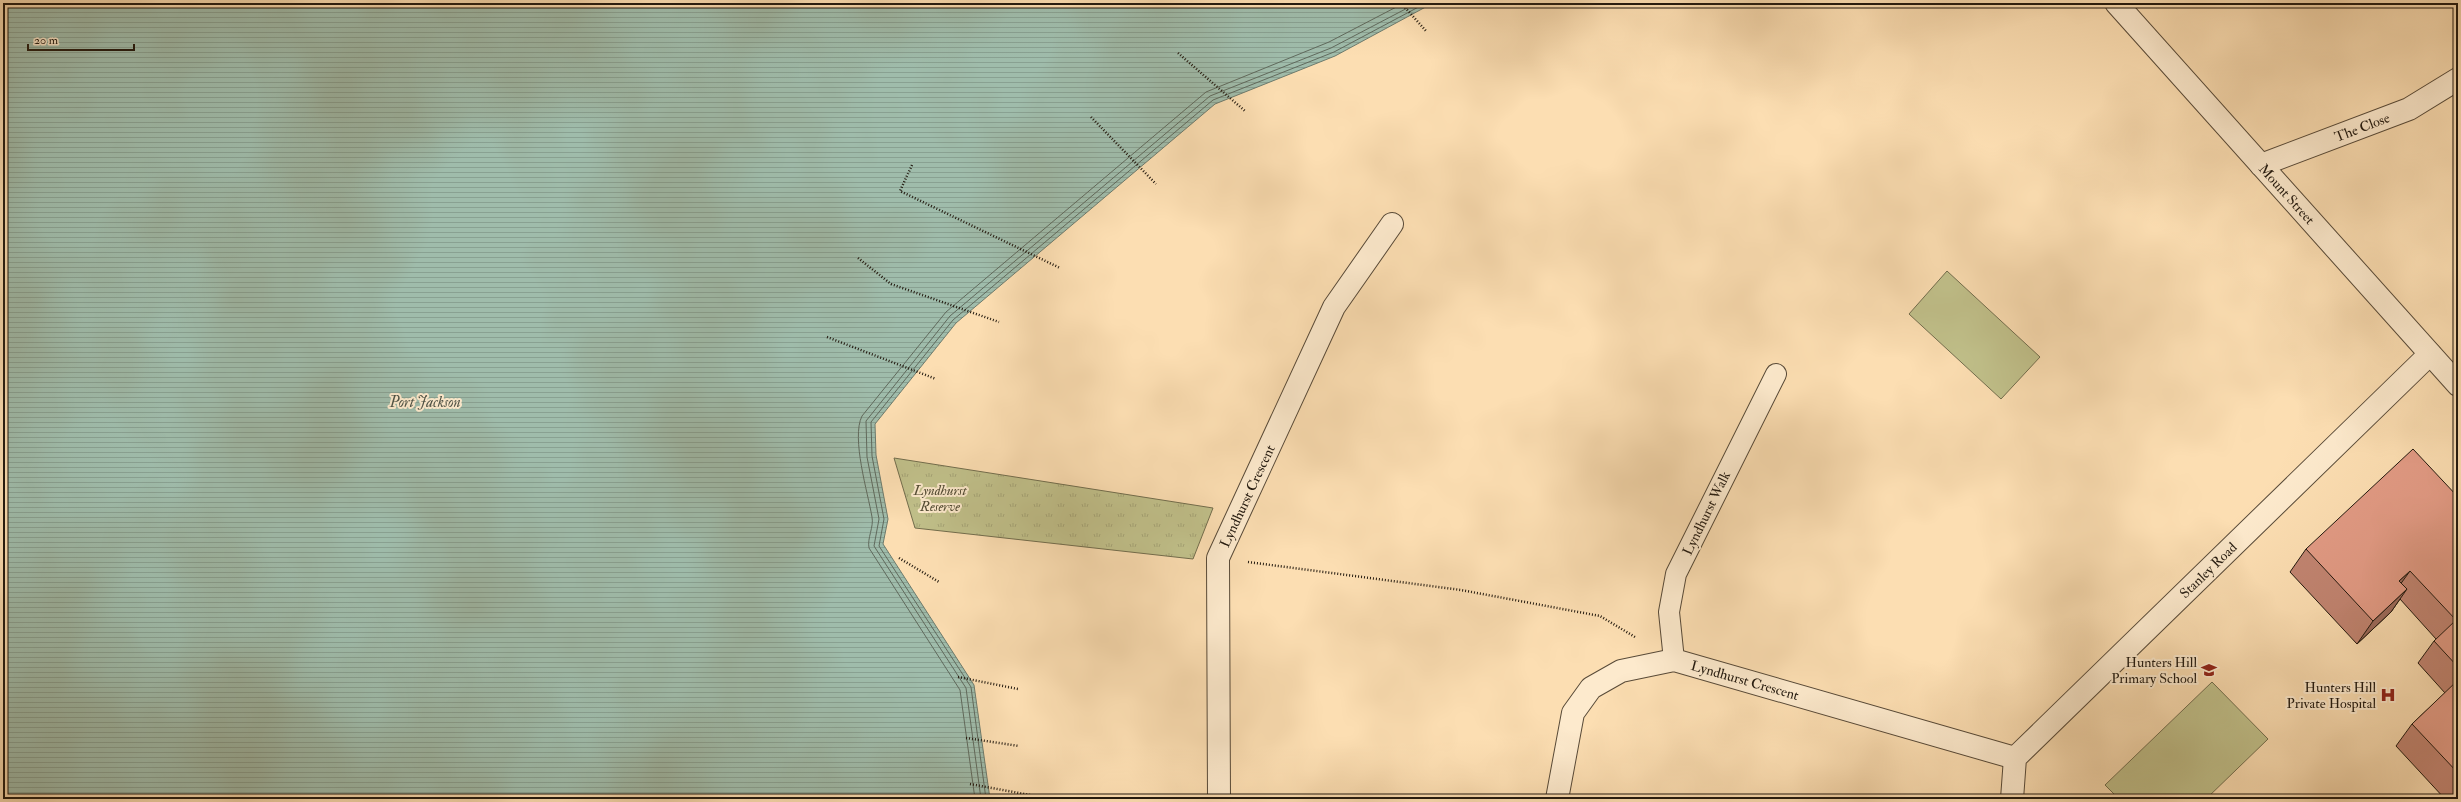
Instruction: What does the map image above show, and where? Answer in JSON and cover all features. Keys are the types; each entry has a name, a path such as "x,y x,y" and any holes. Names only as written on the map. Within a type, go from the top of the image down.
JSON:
{"street":[{"name":"Mount Street","path":"2116,3 2458,385"},
{"name":"The Close","path":"2261,165 2409,109 2458,78"},
{"name":"Lyndhurst Crescent","path":"1219,799 1218,558 1334,307 1392,224"},
{"name":"Stanley Road","path":"2015,758 2430,354"},
{"name":"Lyndhurst Crescent","path":"1557,799 1573,713 1591,688 1621,672 1674,660 2015,758"},
{"path":"2012,799 2015,758"}],"lane":[{"name":"Lyndhurst Walk","path":"1674,660 1669,612 1676,574 1776,374"}],"path":[{"path":"1401,3 1427,32"},
{"path":"1178,53 1246,111"},
{"path":"1091,116 1156,184"},
{"path":"912,166 900,191 1060,268"},
{"path":"858,258 891,284 999,322"},
{"path":"827,337 936,379"},
{"path":"899,558 939,582"},
{"path":"1218,558 1461,590 1600,616 1674,660"},
{"path":"958,677 1018,689"},
{"path":"966,738 1019,746"},
{"path":"970,784 1030,795"}],"green space":[{"path":"1947,271 2040,357 2001,399 1909,314"},
{"name":"Lyndhurst Reserve","path":"894,458 1213,508 1193,559 915,528"},
{"path":"2212,682 2268,739 2206,799 2119,799 2105,785"}],"water":[{"name":"Port Jackson","path":"3,3 1433,3 1335,56 1215,104 956,323 875,424 876,455 888,519 883,544 974,685 990,799 3,799"}],"building":[{"path":"2413,449 2458,497 2458,667 2434,641 2456,620 2410,571 2399,581 2407,589 2373,621 2306,549"},
{"path":"2458,680 2458,773 2412,724"}],"place":[{"name":"Hunters Hill Primary School","path":"2209,670"},
{"name":"Hunters Hill Private Hospital","path":"2388,695"}]}
